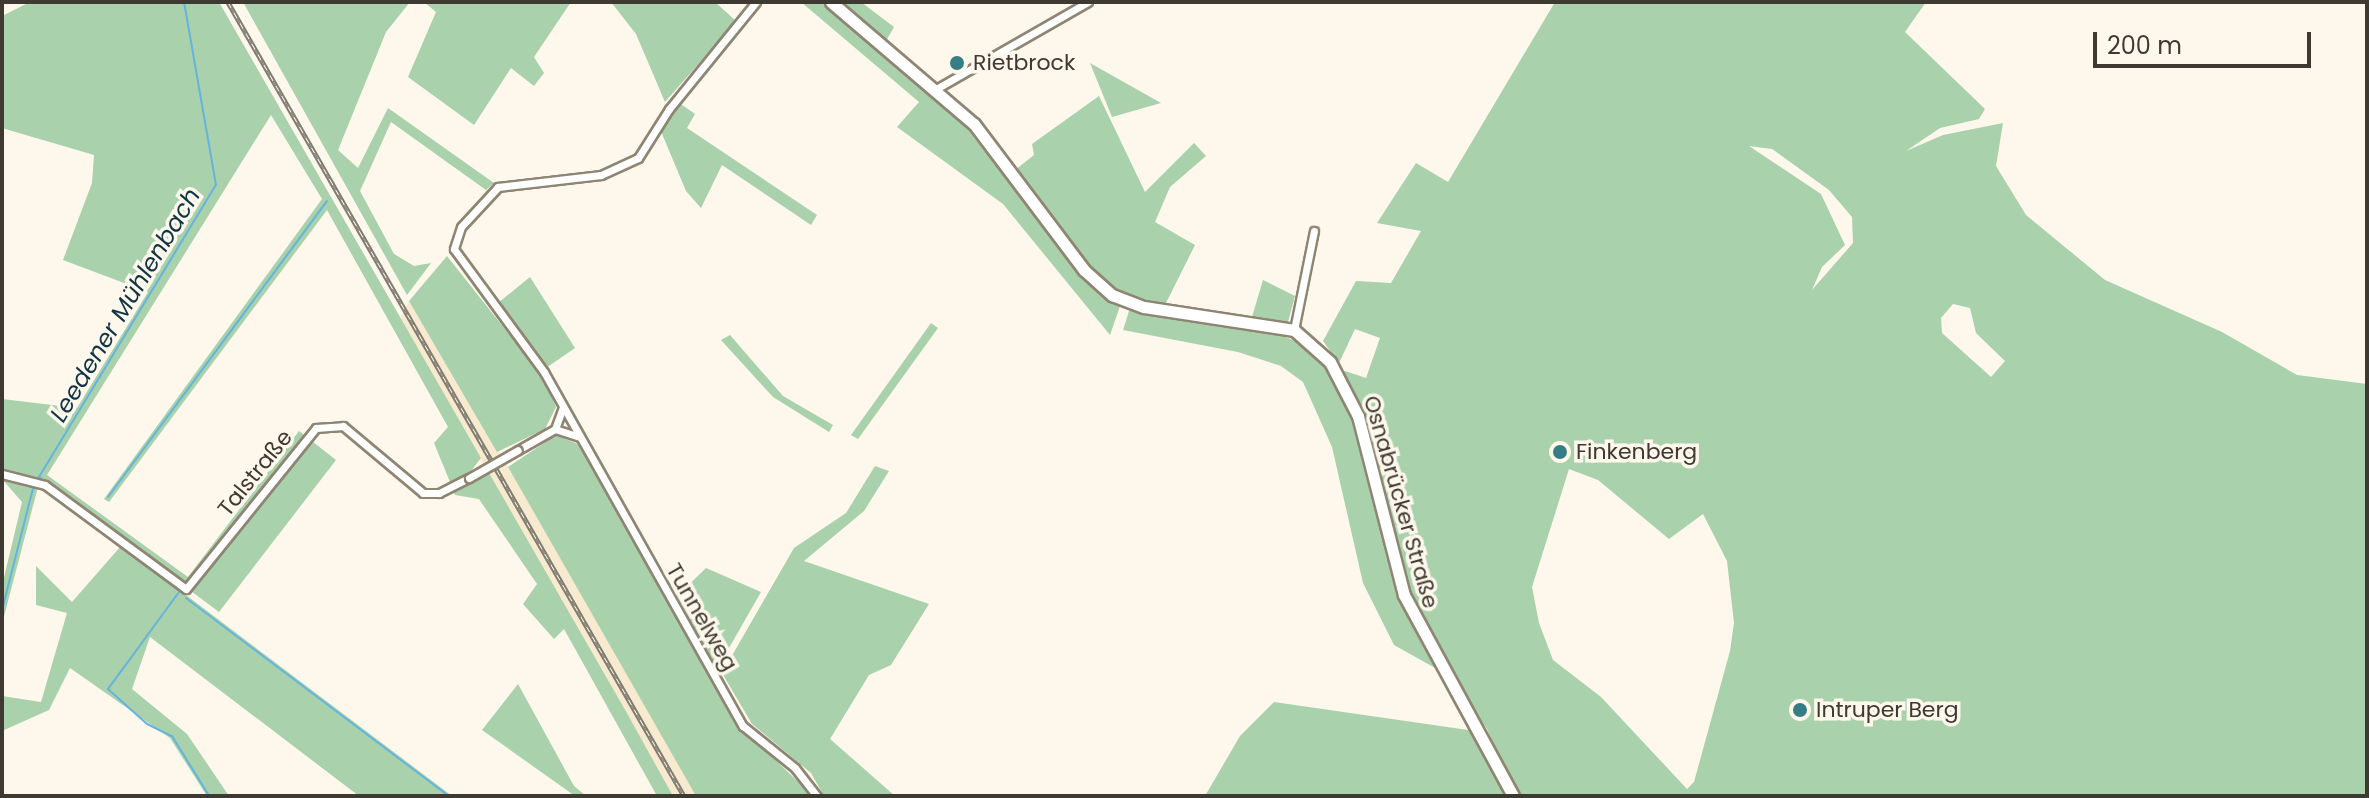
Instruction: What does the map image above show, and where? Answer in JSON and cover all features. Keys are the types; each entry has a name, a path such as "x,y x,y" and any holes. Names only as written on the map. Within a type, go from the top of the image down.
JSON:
{"main road":[{"path":"831,2 974,124 1084,270 1112,295 1144,307 1294,330"},
{"name":"Osnabrücker Straße","path":"1294,330 1318,348 1348,392 1404,595 1513,796"}],"street":[{"path":"580,437 535,359 457,261 454,249 461,227 489,194 509,183 601,175 638,158 669,109 756,2"},
{"path":"936,89 1088,2"},
{"path":"1294,330 1314,231"},
{"path":"563,407 555,429 580,437"},
{"name":"Talstraße","path":"2,474 45,485 186,589 316,428 343,426 423,493 439,493 555,429"},
{"name":"Tunnelweg","path":"580,437 743,726 795,768 817,796"}],"shaded area":[{"path":"409,301 696,796 673,796 400,319"}],"green space":[{"path":"30,2 219,2 481,458 471,471 450,482 434,443 448,427 327,210 109,502 104,499 322,199 271,115 47,475 188,577 299,431 336,460 219,612 46,483 2,470 2,399 77,408 148,292 63,260 92,183 94,155 2,128 2,16"},
{"path":"243,2 410,2 386,32 338,150 358,168 388,108 494,183 486,190 391,122 360,191 394,254 414,266 431,263 407,295"},
{"path":"424,2 571,2 534,57 544,73 534,86 511,68 474,125 408,77 436,12"},
{"path":"611,2 715,2 736,21 665,102 636,34"},
{"path":"801,2 821,2 959,118 1079,274 1120,306 1110,335 1003,204 897,127 919,102"},
{"path":"839,2 861,2 894,27 886,41"},
{"path":"1555,2 1926,2 1905,32 1985,109 1979,119 1940,128 1906,151 1943,135 2003,123 1996,166 2026,215 2105,280 2222,332 2297,375 2367,384 2367,796 1517,796 1487,729 1453,678 1394,645 1363,583 1332,447 1303,382 1281,366 1238,352 1123,330 1130,308 1272,330 1313,350 1335,381 1345,371 1366,378 1380,338 1355,329 1339,363 1323,341 1356,281 1391,283 1421,231 1377,223 1416,163 1448,182","holes":["1749,146 1772,149 1829,190 1852,217 1853,243 1812,290 1822,267 1845,245 1821,194","1953,304 1970,308 1976,333 2005,361 1991,377 1942,333 1941,318","1569,469 1598,480 1669,539 1703,514 1727,561 1734,623 1730,651 1694,782 1687,789 1601,697 1553,660 1539,623 1532,587"]},
{"path":"1090,63 1161,103 1112,117"},
{"path":"1099,96 1145,192 1194,143 1206,156 1170,187 1155,222 1195,245 1165,305 1127,297 1087,269 1015,170 1034,155 1032,144"},
{"path":"678,102 695,114 687,128 817,215 811,225 722,165 701,208 686,191 660,129"},
{"path":"447,256 543,377 556,407 545,429 497,452 409,301"},
{"path":"530,277 575,348 546,368 498,303"},
{"path":"1263,280 1295,296 1288,322 1252,317"},
{"path":"931,323 938,328 858,439 851,435"},
{"path":"730,335 783,396 833,425 829,432 773,397 721,340"},
{"path":"556,435 578,444 739,725 813,796 696,796 508,467"},
{"path":"875,466 889,471 864,511 804,561 929,604 891,665 869,675 830,739 895,796 824,796 811,773 752,724 722,673 794,548 846,513"},
{"path":"489,473 673,796 657,796 564,629 554,639 523,604 537,584 479,499 455,495 453,490"},
{"path":"2,479 38,487 2,624 2,586 22,502"},
{"path":"121,546 452,796 359,796 150,637 132,689 187,734 229,796 207,796 170,738 70,668 49,710 2,731 2,696 41,702 67,613 36,605 36,566 72,602"},
{"path":"706,568 761,592 717,669 676,597"},
{"path":"518,684 574,786 586,796 575,796 482,730"},
{"path":"1274,702 1475,731 1506,796 1205,796 1240,736"}],"waterway":[{"name":"Leedener Mühlenbach","path":"177,577 39,477 216,185 184,2"},
{"path":"108,497 327,201"},
{"name":"Leedener Mühlenbach","path":"2,610 33,488"},
{"path":"179,592 108,689 147,724 172,736 209,796"},
{"path":"186,598 449,796"}],"railway":[{"path":"228,2 684,796"}],"place":[{"name":"Rietbrock","path":"957,63"},
{"name":"Finkenberg","path":"1560,452"},
{"name":"Intruper Berg","path":"1800,710"}]}
